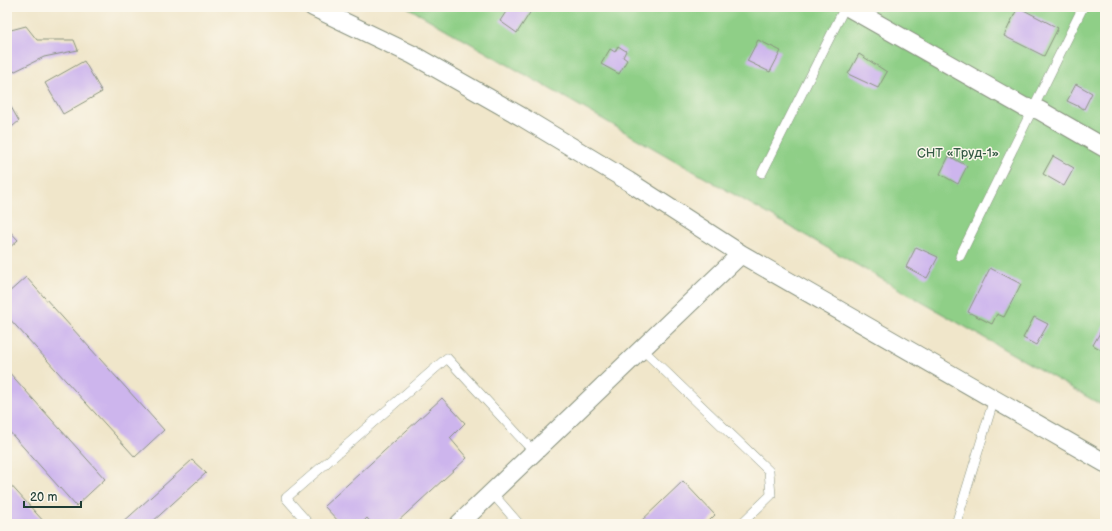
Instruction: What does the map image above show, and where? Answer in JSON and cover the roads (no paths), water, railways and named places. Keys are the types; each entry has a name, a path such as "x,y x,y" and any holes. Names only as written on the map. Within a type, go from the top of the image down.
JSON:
{"street":[{"path":"313,7 413,55 515,113 628,181 741,254 1105,464"},
{"path":"847,7 1024,107 1039,110 1105,148"},
{"path":"459,524 741,254"}],"lane":[{"path":"762,173 847,7"},
{"path":"960,256 1083,7"},
{"path":"642,349 769,471 771,495 741,524"},
{"path":"309,524 286,498 447,358 534,452"},
{"path":"956,524 994,399"},
{"path":"492,493 519,524"}],"park label":[{"name":"СНТ «Труд-1»","path":"958,153"}]}
